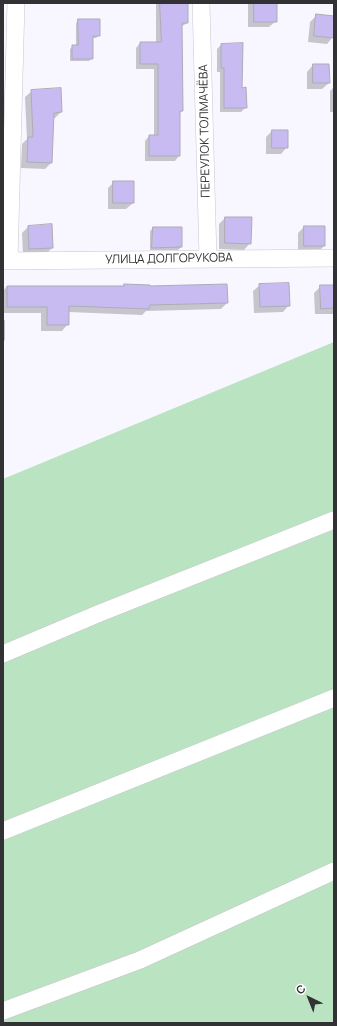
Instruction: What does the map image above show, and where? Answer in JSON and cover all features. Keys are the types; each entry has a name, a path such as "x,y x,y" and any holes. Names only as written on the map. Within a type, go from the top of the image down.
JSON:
{"street":[{"path":"6,261 16,3"},
{"name":"ПЕРЕУЛОК ТОЛМАЧЁВА","path":"201,3 208,259"},
{"name":"УЛИЦА ДОЛГОРУКОВА","path":"6,261 334,258"},
{"path":"3,654 100,613 334,520"},
{"path":"3,831 334,698"},
{"path":"3,1011 140,960 334,871"}],"green space":[{"path":"334,342 334,1023 3,1023 3,479"}],"building":[{"path":"160,3 188,3 188,23 182,23 183,111 180,111 180,156 149,156 149,135 158,135 158,64 140,64 140,42 161,42"},
{"path":"254,3 277,3 277,22 254,22"},
{"path":"316,14 334,16 334,38 314,36"},
{"path":"78,19 100,19 100,36 93,36 93,59 72,59 72,45 78,45"},
{"path":"243,43 242,88 246,87 247,108 224,108 224,68 221,68 221,44"},
{"path":"313,64 329,64 330,83 313,83"},
{"path":"61,88 62,112 54,113 52,163 27,162 28,137 33,137 31,90"},
{"path":"272,130 288,130 288,148 272,148"},
{"path":"113,181 134,181 134,203 113,203"},
{"path":"225,217 252,217 251,244 225,243"},
{"path":"52,224 53,248 29,249 28,226"},
{"path":"304,226 325,226 325,246 304,246"},
{"path":"153,227 182,227 182,247 152,248"},
{"path":"289,283 290,306 260,307 259,284"},
{"path":"124,284 150,286 227,284 228,303 150,305 149,309 69,306 69,325 47,325 47,307 7,307 7,286 124,286"},
{"path":"320,285 334,285 334,308 321,309"}]}
